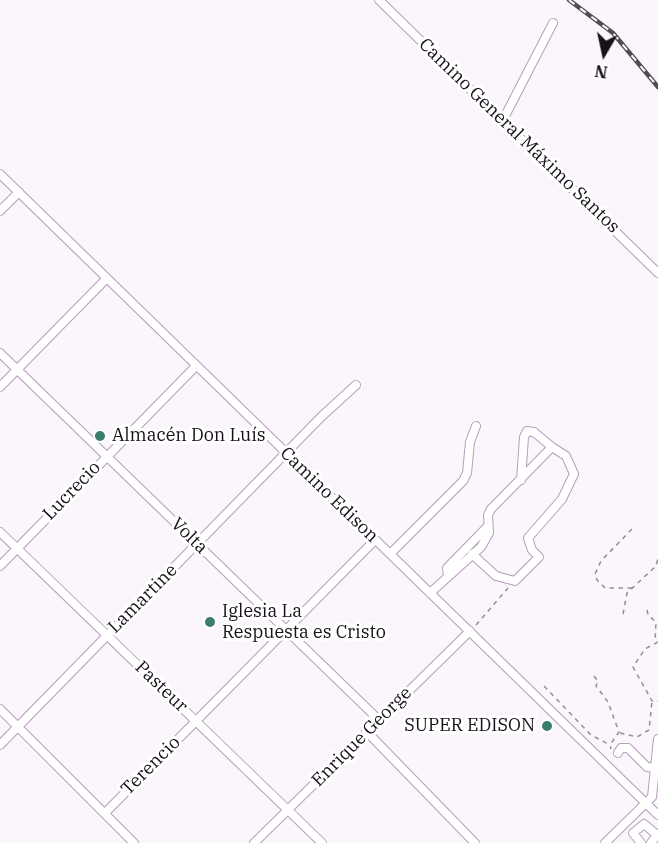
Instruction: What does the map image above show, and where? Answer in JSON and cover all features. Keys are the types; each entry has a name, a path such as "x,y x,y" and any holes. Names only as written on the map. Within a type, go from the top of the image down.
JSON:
{"street":[{"name":"Camino General Máximo Santos","path":"379,0 658,273"},
{"path":"503,120 553,23"},
{"name":"Camino Edison","path":"0,174 658,815"},
{"path":"0,211 19,192"},
{"path":"0,387 107,278"},
{"name":"Volta","path":"0,353 378,719"},
{"name":"Lucrecio","path":"0,566 105,456 196,366"},
{"name":"Lamartine","path":"0,745 286,452 356,386"},
{"path":"390,554 464,482 470,442 476,426"},
{"path":"472,554 496,576 515,581 539,557 528,538 562,499 574,474 566,456 534,432 525,433 520,480"},
{"path":"430,593 487,540 488,515 491,509 552,447"},
{"path":"448,576 447,568 488,525"},
{"name":"Pasteur","path":"0,532 322,843"},
{"name":"Terencio","path":"105,813 285,628 375,540"},
{"name":"Enrique George","path":"254,843 378,719 470,632"},
{"path":"0,709 134,843"},
{"path":"366,731 475,843"},
{"path":"605,843 652,797 658,739"},
{"path":"618,753 621,748 627,748 647,767 656,768"},
{"path":"629,819 638,828"},
{"path":"641,843 633,834 644,824 657,835 651,843"}],"path":[{"path":"632,529 605,555 595,574 597,580 605,588 632,588"},
{"path":"623,614 627,593 656,566 658,558"},
{"path":"470,632 515,581"},
{"path":"619,732 637,737 649,730 652,701 633,667 637,658 657,642 656,622 648,615 647,610"},
{"path":"594,676 598,681 596,686 608,702 619,732"},
{"path":"544,686 591,735 610,745 619,732"},
{"path":"652,701 658,701"}],"railway":[{"path":"569,0 613,33 658,87"}],"place":[{"name":"Almacén Don Luís","path":"100,436"},
{"name":"Iglesia La Respuesta es Cristo","path":"210,622"},
{"name":"SUPER EDISON","path":"547,726"}]}
